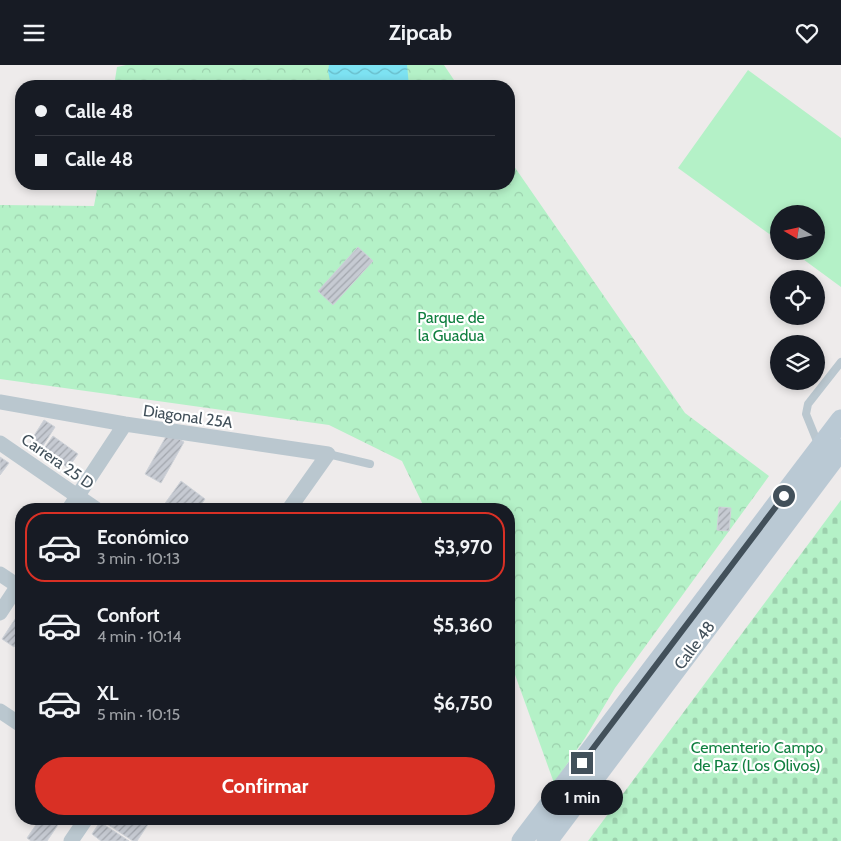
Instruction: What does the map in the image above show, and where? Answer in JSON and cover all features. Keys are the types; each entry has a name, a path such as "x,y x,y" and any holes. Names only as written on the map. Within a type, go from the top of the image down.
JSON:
{"main road":[{"name":"Calle 48","path":"547,841 834,455 841,420"},
{"name":"Calle 48","path":"522,841 834,455"}],"street":[{"name":"Diagonal 25A","path":"0,402 125,424 328,454"},
{"path":"73,503 125,424"},
{"name":"Carrera 25 D","path":"0,443 73,503"},
{"path":"293,503 328,454"},
{"path":"0,574 15,582"},
{"path":"0,613 15,592"},
{"path":"0,711 15,721"},
{"path":"71,841 82,825"}],"lane":[{"path":"834,455 808,421 806,414 808,403 841,362"},
{"name":"Diagonal 25A","path":"328,454 370,464"}],"green space":[{"path":"126,65 444,65 454,80 115,80 117,67"},
{"path":"748,70 841,138 841,287 825,275 825,270 818,270 804,260 825,260 825,205 770,205 770,234 678,168"},
{"name":"Parque de la Guadua","path":"515,168 685,413 769,476 615,688 585,738 554,783 515,675 515,503 422,503 402,461 329,425 0,379 0,205 94,206 97,190 515,190"},
{"name":"Cementerio Campo de Paz (Los Olivos)","path":"841,500 841,841 588,841"}],"water":[{"path":"329,65 407,65 408,80 330,80"}],"building":[{"path":"358,247 373,261 333,305 318,291"},
{"path":"44,420 55,427 41,449 30,442"},
{"path":"168,433 184,442 161,483 145,474"},
{"path":"53,436 78,454 68,468 43,450"},
{"path":"0,457 9,463 0,475"},
{"path":"181,481 205,499 202,503 165,503"},
{"path":"719,507 731,508 729,531 717,530"},
{"path":"15,619 15,646 14,647 2,639"},
{"path":"36,825 58,825 47,841 31,841 27,838"},
{"path":"98,825 105,825 129,841 101,841 92,834"},
{"path":"109,825 148,825 137,841 133,841"}],"route":[{"path":"582,763 784,496"}]}
